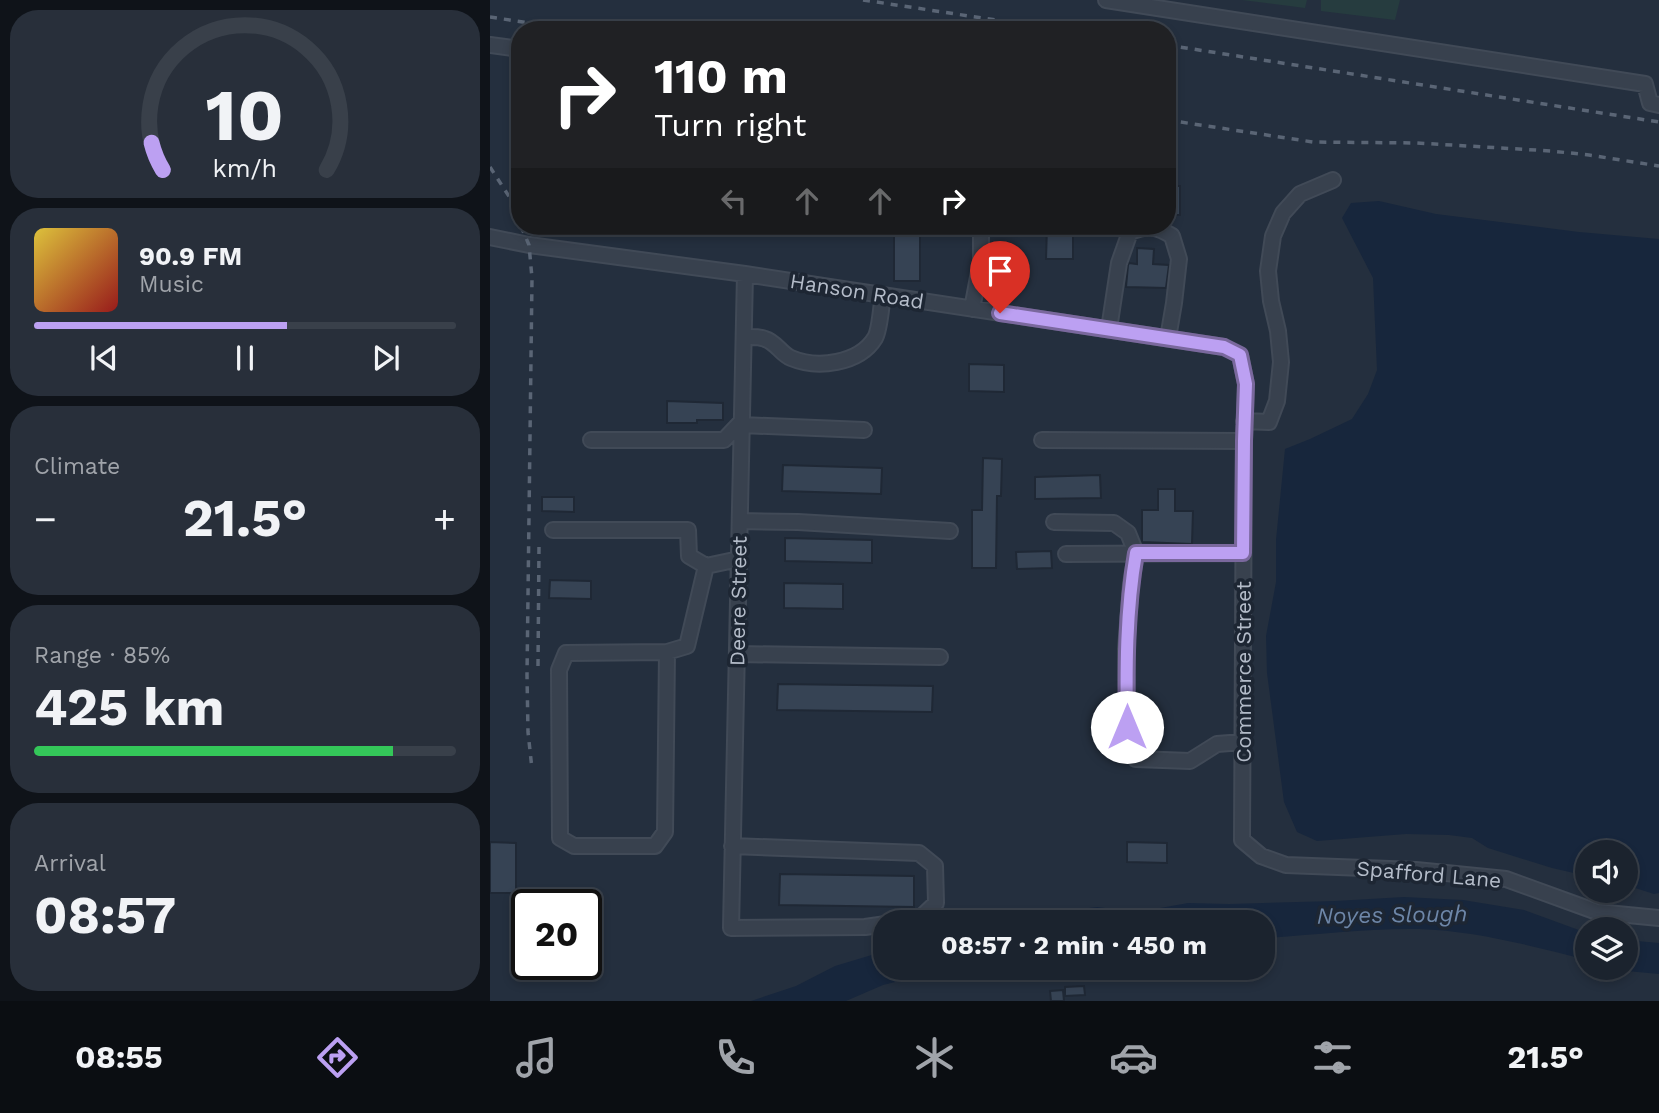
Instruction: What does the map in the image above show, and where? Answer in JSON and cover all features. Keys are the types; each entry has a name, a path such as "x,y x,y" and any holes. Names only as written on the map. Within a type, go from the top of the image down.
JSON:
{"street":[{"path":"1107,0 1646,84 1650,103 1659,105"},
{"path":"490,45 511,48"},
{"path":"1244,421 1269,422 1277,401 1281,362 1278,331 1270,301 1268,271 1273,236 1283,213 1300,194 1333,180"},
{"path":"972,309 981,261 981,235"},
{"path":"1109,329 1119,263 1129,235"},
{"path":"1168,338 1179,258 1170,235"},
{"name":"Hanson Road","path":"490,237 529,245 745,274 1224,347"},
{"name":"Deere Street","path":"745,274 731,928 873,926"},
{"path":"744,337 764,338 788,357 812,364 836,362 859,354 876,337 883,295"},
{"name":"Commerce Street","path":"1224,347 1240,355 1246,384 1242,840"},
{"path":"591,440 724,440 742,423 864,429"},
{"path":"1042,440 1244,441"},
{"path":"740,521 950,531"},
{"path":"1054,522 1114,523 1128,533 1136,553 1126,649 1127,727 1136,759 1190,761 1217,744 1242,742"},
{"path":"553,530 688,530 689,556 706,566 739,559"},
{"path":"1066,554 1243,553"},
{"path":"667,652 665,832 655,846 574,846 560,838 559,670 566,653 667,652 687,646 706,566"},
{"path":"737,654 940,657"},
{"name":"Spafford Lane","path":"1242,840 1261,856 1286,866 1416,870 1506,879 1597,912 1659,918"},
{"path":"732,846 919,853 935,866 936,904 929,910"}],"green space":[{"path":"1242,0 1307,0 1305,8"},
{"path":"1321,0 1400,0 1395,20 1321,11"}],"water":[{"path":"1379,201 1436,214 1659,239 1659,893 1638,889 1638,840 1575,840 1575,873 1488,848 1472,838 1406,834 1317,841 1297,832 1284,802 1267,673 1266,636 1276,582 1276,540 1285,449 1352,419 1368,394 1377,370 1373,278 1342,218 1351,203"},
{"name":"Noyes Slough","path":"1404,897 1463,900 1524,910 1575,929 1575,957 1504,940 1440,930 1380,930 1275,937 1275,910 1149,910 1188,903"},
{"path":"1097,907 1122,910 1074,910"},
{"path":"1638,941 1659,943 1659,974 1638,972"},
{"path":"873,955 873,980 903,980 883,985 846,1001 751,1001 796,986 835,966"}],"building":[{"path":"1176,186 1180,186 1180,215 1176,215"},
{"path":"894,235 920,235 920,281 894,281"},
{"path":"1047,235 1073,235 1073,259 1046,259"},
{"path":"1137,248 1154,249 1153,264 1169,265 1166,288 1126,287 1128,265 1137,264"},
{"path":"969,364 1004,365 1004,392 969,391"},
{"path":"667,401 723,403 723,420 667,423"},
{"path":"983,458 1002,459 1001,496 997,496 996,568 972,568 972,510 982,510"},
{"path":"783,465 882,468 881,494 782,491"},
{"path":"1100,475 1101,498 1035,499 1035,477"},
{"path":"1158,489 1175,489 1175,511 1193,511 1192,544 1142,542 1142,510 1158,510"},
{"path":"542,497 574,497 574,512 542,511"},
{"path":"785,538 872,540 872,563 785,561"},
{"path":"1051,551 1052,568 1017,569 1016,552"},
{"path":"550,580 591,581 591,599 549,598"},
{"path":"784,583 843,584 843,609 784,608"},
{"path":"778,684 933,686 932,712 777,710"},
{"path":"490,842 516,843 516,889 511,889 511,893 490,893"},
{"path":"1127,842 1167,843 1167,863 1127,862"},
{"path":"780,874 914,876 914,907 779,905"},
{"path":"1084,986 1085,995 1065,996 1065,987"},
{"path":"1063,990 1064,1001 1051,1001 1050,991"}],"railway":[{"path":"863,0 1002,21"},
{"path":"490,17 516,21"},
{"path":"1176,46 1659,122"},
{"path":"1176,121 1313,142 1417,143 1551,151 1659,166"},
{"path":"490,167 511,199"},
{"path":"525,235 529,245 532,278 527,675 532,769"},
{"path":"538,666 539,547"}],"route":[{"path":"1000,313 1224,347 1240,355 1246,384 1243,553 1136,553 1126,649 1127,727"}]}
